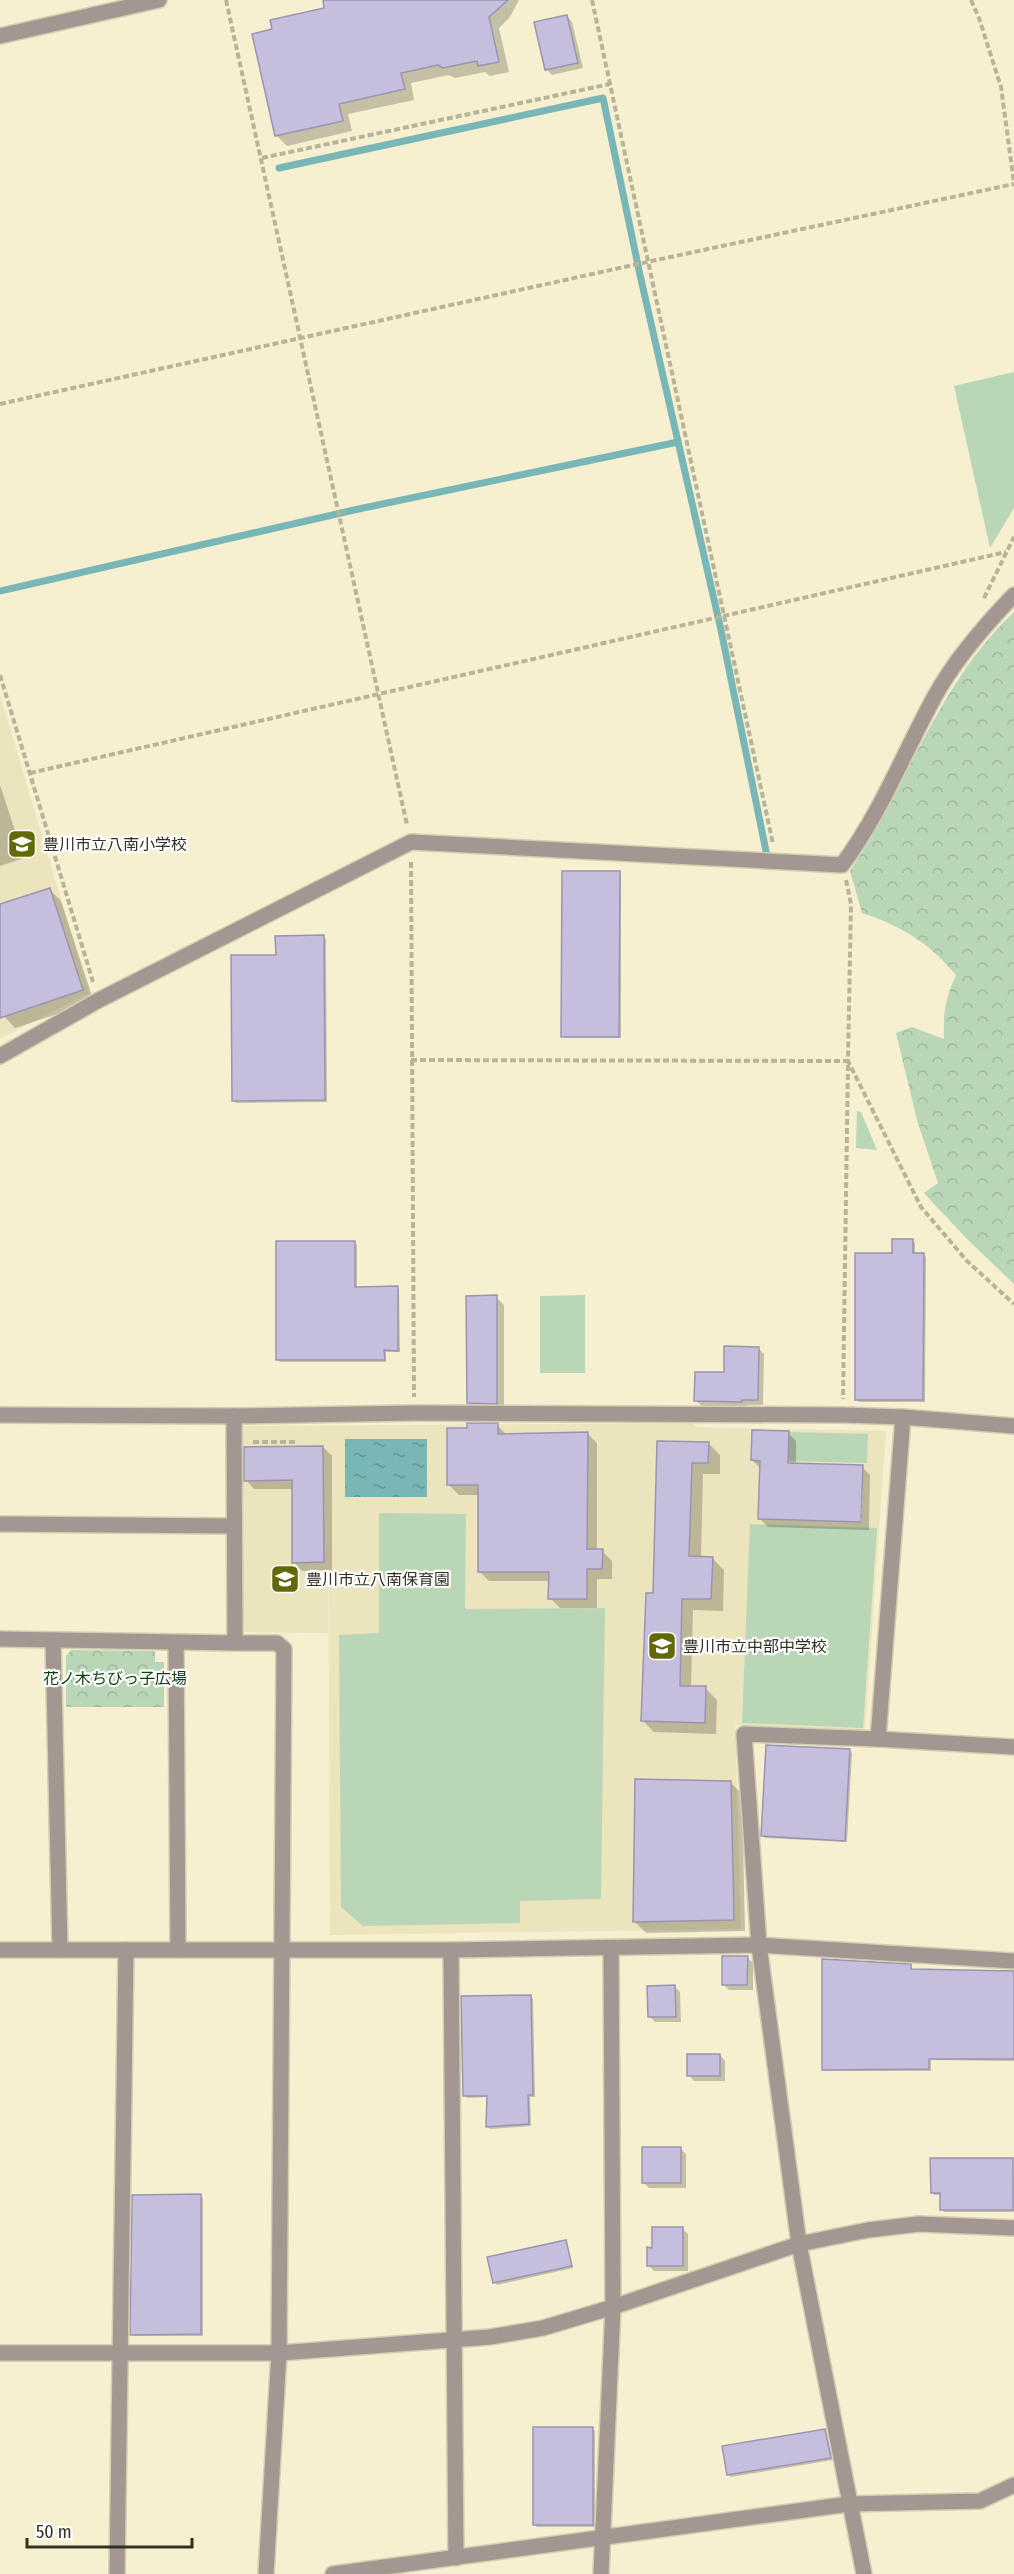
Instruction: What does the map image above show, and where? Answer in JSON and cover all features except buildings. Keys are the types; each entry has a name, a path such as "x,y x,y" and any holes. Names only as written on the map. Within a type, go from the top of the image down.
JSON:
{"street":[{"path":"0,36 159,0"},
{"path":"0,1056 99,1000 411,842 842,864 861,839 937,693 987,623 1014,595"},
{"path":"0,1415 234,1416 414,1413 843,1415 903,1417 1014,1426"},
{"path":"234,1416 235,1643"},
{"path":"878,1739 903,1417"},
{"path":"0,1524 234,1526"},
{"path":"0,1640 277,1643 284,1648 279,2354 266,2574"},
{"path":"53,1640 60,1950"},
{"path":"176,1643 178,1950"},
{"path":"864,2574 799,2244 759,1945 744,1734 1014,1747"},
{"path":"0,1950 451,1950 759,1945 1014,1961"},
{"path":"601,2574 613,2307 610,1948"},
{"path":"117,2574 126,1950"},
{"path":"451,1950 456,2558"},
{"path":"0,2353 279,2354 453,2338 490,2337 543,2328 613,2307 799,2244 868,2230 919,2224 1014,2228"},
{"path":"333,2574 849,2504 980,2501 1014,2485"}],"path":[{"path":"226,0 411,842 414,1413"},
{"path":"592,0 777,862"},
{"path":"0,404 1014,184 1001,87 971,0"},
{"path":"262,158 609,84"},
{"path":"30,773 379,692 1006,552"},
{"path":"0,675 99,1000"},
{"path":"842,864 851,904 843,1415"},
{"path":"411,1060 848,1061"},
{"path":"848,1061 921,1207 967,1261 1014,1304"},
{"path":"254,1442 296,1442"},
{"path":"861,1520 863,1521 864,1491"}],"shaded area":[{"name":"豊川市立八南小学校","path":"0,695 89,993 0,1039"},
{"path":"691,1423 697,1427 886,1431 865,1730 735,1725 741,1929 330,1935 328,1487 328,1633 243,1632 241,1426"}],"green space":[{"path":"1014,372 1014,508 990,548 954,386"},
{"path":"1014,612 1014,1284 924,1193 938,1183 917,1120 896,1033 912,1027 944,1039 946,1006 956,975 936,954 914,937 862,913 850,871 964,671 987,640"},
{"path":"857,1111 861,1112 877,1150 856,1148"},
{"path":"585,1295 585,1373 540,1373 540,1296"},
{"path":"789,1432 868,1434 867,1463 789,1461"},
{"path":"379,1513 466,1514 465,1609 605,1608 601,1899 520,1901 520,1923 363,1926 341,1907 339,1635 379,1633"},
{"path":"750,1524 877,1528 863,1728 742,1723"},
{"name":"花ノ木ちびっ子広場","path":"71,1650 155,1651 155,1662 164,1662 164,1707 66,1707 66,1656"}],"water":[{"path":"345,1439 427,1439 427,1497 345,1497"}],"waterway":[{"path":"279,168 603,98 640,275 721,630 766,851"},
{"path":"0,591 354,510 678,442"}],"place":[{"name":"豊川市立八南小学校","path":"22,844"},
{"name":"豊川市立八南保育園","path":"285,1579"},
{"name":"豊川市立中部中学校","path":"662,1646"}]}
